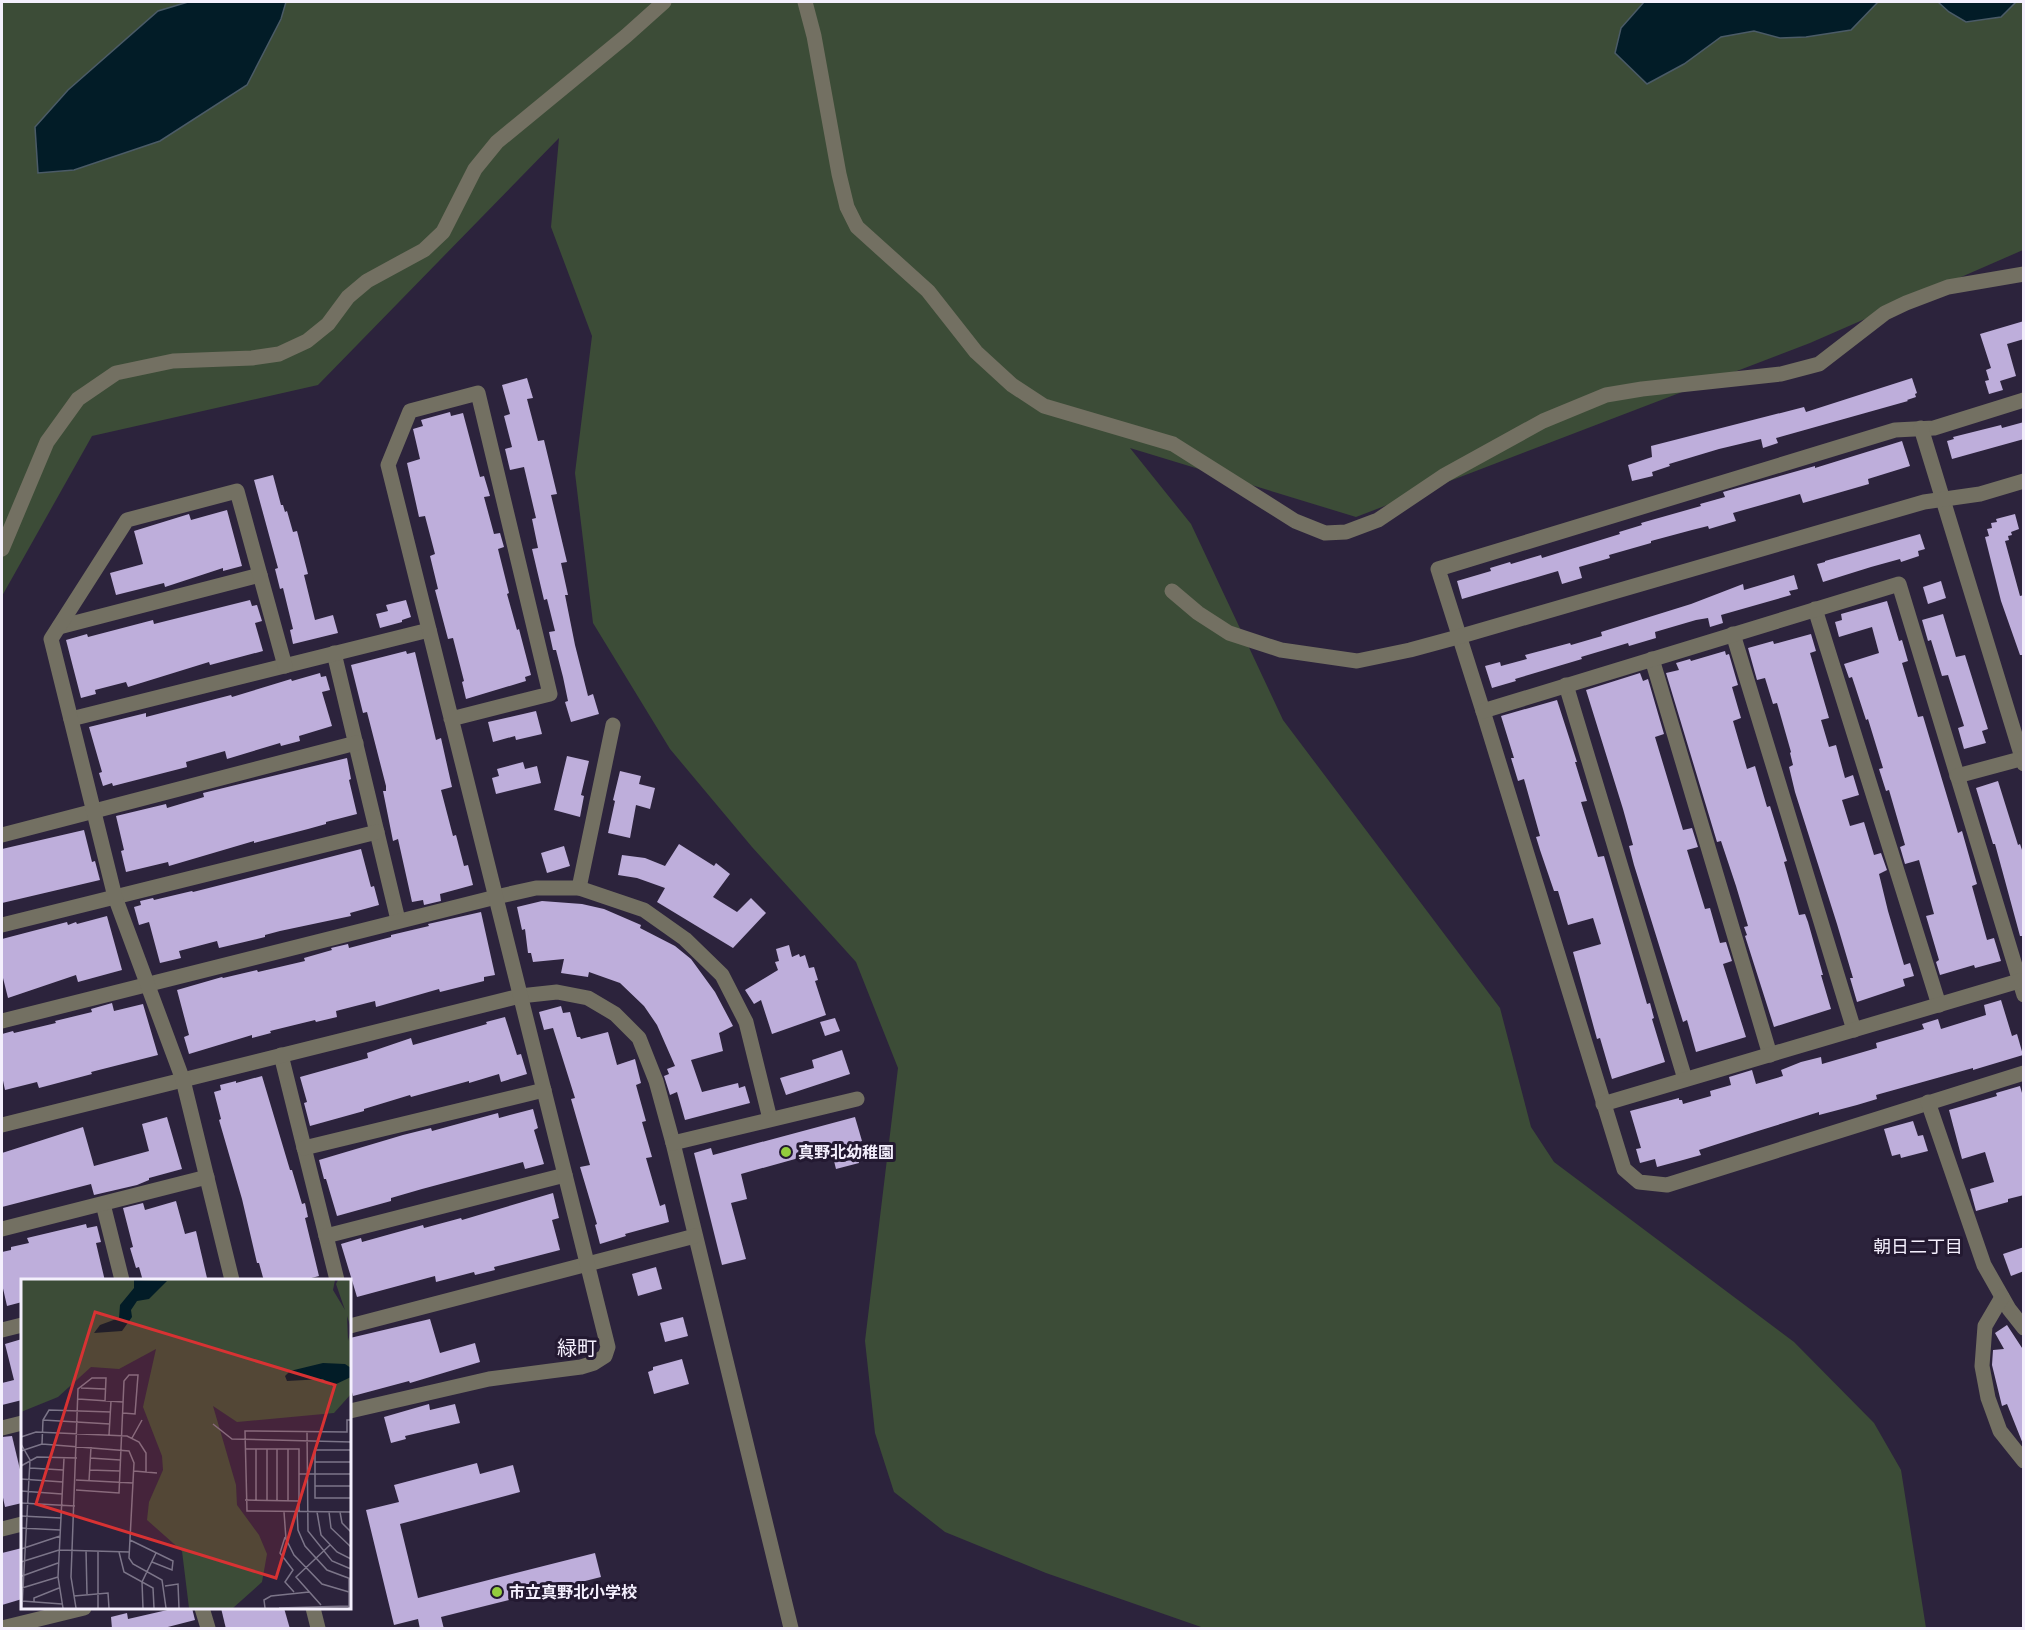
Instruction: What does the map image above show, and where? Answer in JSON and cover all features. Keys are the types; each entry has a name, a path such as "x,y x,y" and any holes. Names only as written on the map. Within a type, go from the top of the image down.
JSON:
{"street":[{"path":"2,549 47,442 78,399 116,373 173,361 252,358 279,354 307,341 328,324 348,297 367,281 424,250 443,232 475,169 497,142 664,2"},
{"path":"805,2 814,36 847,207 857,227 928,291 976,352 1012,385 1044,406 1173,444 1296,521 1325,533 1346,532 1378,519 1445,475 1533,427 1606,395 1780,374 1819,364 1885,313 1906,303 1948,288 2024,274"},
{"path":"351,1411 489,1379 581,1367 605,1356 608,1347 520,996 496,897 451,719 388,465 410,411 478,393 550,694 451,719"},
{"path":"2024,400 1934,428 1895,430 1438,569 1624,1169 1639,1182 1667,1185 2024,1073"},
{"path":"1921,428 2023,760 1957,776"},
{"path":"1172,591 1198,613 1229,633 1281,650 1357,661 1458,637 1912,506 1980,494 2024,481"},
{"path":"232,1279 183,1080 115,897 71,719 55,633 127,520 237,491 285,666"},
{"path":"55,633 260,575"},
{"path":"1483,711 1899,584 2021,988 1939,1005 1603,1104"},
{"path":"1815,609 1939,1005"},
{"path":"71,719 429,630"},
{"path":"1732,634 1854,1030"},
{"path":"334,653 398,920"},
{"path":"1652,659 1770,1055"},
{"path":"1566,685 1685,1080"},
{"path":"579,888 614,725"},
{"path":"2,834 356,743"},
{"path":"2,925 377,832"},
{"path":"2,1021 496,897 536,888 579,888 644,910 685,939 722,975 746,1022 770,1119"},
{"path":"2,1125 520,996 557,992 588,998 615,1014 639,1038 656,1081 791,1629"},
{"path":"281,1055 337,1279"},
{"path":"304,1148 544,1090"},
{"path":"673,1143 857,1099"},
{"path":"1928,1102 1984,1266 2024,1328"},
{"path":"326,1236 565,1175"},
{"path":"2,1229 207,1177"},
{"path":"103,1204 122,1279"},
{"path":"351,1326 695,1236"},
{"path":"2002,1297 1985,1326 1982,1366 1988,1398 2000,1431 2024,1461"},
{"path":"2,1330 21,1325"},
{"path":"2,1428 21,1423"},
{"path":"2,1529 21,1524"},
{"path":"2,1628 80,1609"},
{"path":"202,1609 208,1629"},
{"path":"313,1609 318,1629"}],"green space":[{"path":"2,2 2023,2 2023,250 1810,343 1356,517 1130,448 1191,524 1283,720 1500,1008 1531,1127 1554,1162 1794,1342 1874,1423 1901,1470 1926,1628 1204,1628 1046,1573 945,1532 894,1492 875,1433 865,1341 898,1068 856,962 752,847 670,749 593,623 575,473 592,336 551,227 559,138 318,385 92,436 2,596"}],"water":[{"path":"188,2 286,2 281,19 247,85 160,141 74,170 38,173 35,127 68,90 158,11"},
{"path":"1644,2 1878,2 1851,30 1806,37 1780,38 1754,31 1721,37 1684,64 1647,84 1615,53 1621,28"},
{"path":"1938,2 2016,2 2001,17 1966,22"}],"building":[{"path":"2024,321 2024,339 2007,344 2016,376 2000,381 2003,390 1989,394 1985,381 1989,380 1986,370 1991,368 1980,334"},
{"path":"527,378 533,398 527,399 538,441 544,440 557,494 551,495 567,562 561,563 575,645 588,696 593,694 599,714 571,722 565,702 568,701 563,677 549,632 555,631 547,599 544,600 532,549 538,548 532,519 536,518 524,467 510,470 505,449 512,447 504,416 510,414 502,385"},
{"path":"1912,378 1917,393 1916,397 1908,401 1776,438 1778,443 1763,448 1761,439 1719,449 1669,464 1670,466 1652,472 1653,476 1632,481 1628,465 1652,457 1651,446 1804,407 1806,412"},
{"path":"450,412 451,416 463,413 480,477 484,476 490,496 484,497 494,534 500,533 504,547 498,549 509,593 507,594 531,675 525,677 526,681 466,699 453,638 448,639 435,590 438,589 430,556 435,554 425,516 419,517 407,463 420,459 413,429 423,426 421,420"},
{"path":"2024,422 2024,439 1952,459 1947,441 1954,439 1953,437 2001,425 2002,428"},
{"path":"1902,441 1910,466 1868,479 1869,484 1803,503 1800,494 1733,513 1736,521 1651,541 1651,543 1609,555 1610,558 1579,567 1582,578 1562,584 1558,571 1462,599 1457,581 1491,571 1490,568 1541,555 1542,558 1620,534 1619,532 1642,525 1641,523 1725,497 1723,492 1815,466 1815,468"},
{"path":"273,475 281,505 285,512 287,511 293,532 297,531 308,574 304,575 315,620 333,615 338,633 293,644 290,630 293,629 283,588 280,589 275,569 278,568 254,480"},
{"path":"227,510 242,566 223,571 223,568 165,587 164,583 116,595 110,573 143,564 134,531 189,514 191,520"},
{"path":"2015,514 2019,529 2011,532 2012,535 2008,536 2009,540 2005,541 2020,596 2024,595 2024,655 2020,655 2001,601 1985,537 1989,536 1987,529 1992,528 1991,523 1997,522 1996,519"},
{"path":"1920,534 1925,549 1918,551 1919,556 1901,562 1900,559 1823,582 1817,564"},
{"path":"1794,575 1798,589 1789,591 1791,595 1721,615 1723,623 1710,627 1708,618 1696,620 1655,632 1656,638 1629,646 1628,643 1581,657 1582,659 1492,688 1485,666 1500,662 1501,666 1527,659 1525,655 1602,636 1601,632 1691,604 1743,584 1744,590"},
{"path":"1941,581 1946,598 1928,604 1923,587"},
{"path":"250,600 252,606 257,605 262,621 255,623 263,651 210,665 209,662 128,687 126,682 95,690 96,694 81,698 66,640 87,634 88,637 153,620 154,624"},
{"path":"406,600 411,617 380,628 376,614 388,611 386,605"},
{"path":"1887,601 1899,641 1902,640 1908,661 1902,663 1918,717 1923,716 1958,833 1962,831 1977,884 1972,886 1987,940 1994,938 2001,961 1975,968 1974,965 1940,975 1936,962 1939,960 1926,916 1934,914 1919,860 1905,864 1900,847 1905,845 1889,790 1886,791 1879,769 1883,768 1868,719 1866,720 1852,677 1849,678 1844,664 1879,653 1872,627 1839,637 1835,622 1842,620 1841,614"},
{"path":"1943,614 1956,657 1965,655 1988,729 1982,731 1986,743 1964,749 1958,728 1964,726 1948,675 1942,676 1922,620"},
{"path":"1811,634 1816,651 1810,653 1829,718 1821,720 1829,747 1836,745 1845,778 1853,775 1859,795 1842,800 1850,826 1864,822 1874,855 1881,853 1887,870 1879,874 1888,911 1904,965 1910,963 1914,976 1903,979 1905,986 1857,1002 1850,978 1853,978 1795,792 1789,767 1793,765 1791,752 1777,703 1773,704 1765,678 1757,680 1748,648"},
{"path":"406,651 407,654 415,652 436,740 441,738 452,787 441,790 453,836 456,835 464,866 468,865 473,885 440,894 441,901 424,905 423,900 412,902 398,839 393,841 383,791 386,791 386,786 367,712 363,713 351,665"},
{"path":"1725,651 1726,655 1729,654 1738,685 1732,687 1741,718 1733,721 1747,769 1755,766 1767,807 1770,806 1787,861 1784,862 1799,915 1805,914 1808,922 1831,1009 1774,1027 1745,936 1747,935 1744,927 1748,926 1736,886 1721,841 1717,842 1666,673 1679,670 1676,663"},
{"path":"320,673 321,677 326,676 330,690 322,692 332,726 299,736 300,741 281,746 280,743 227,759 225,751 186,762 187,767 113,786 112,783 103,786 99,773 102,772 89,727 146,713 146,717 231,695 232,697 291,679 292,681"},
{"path":"1640,673 1643,681 1648,679 1664,734 1655,737 1683,830 1692,828 1698,847 1687,850 1705,909 1710,908 1720,943 1726,942 1732,961 1723,964 1746,1037 1696,1052 1687,1020 1683,1022 1634,865 1629,846 1633,845 1586,690"},
{"path":"1557,700 1587,801 1581,802 1598,857 1604,856 1647,1004 1650,1003 1654,1018 1652,1019 1665,1062 1612,1079 1600,1038 1597,1039 1573,952 1601,944 1593,918 1568,925 1558,891 1554,891 1540,850 1536,837 1540,836 1524,779 1518,781 1511,758 1514,758 1501,716"},
{"path":"536,711 542,734 516,740 515,736 493,742 488,722"},
{"path":"567,756 589,761 581,795 584,796 580,817 554,810"},
{"path":"347,758 351,779 349,780 357,814 169,866 168,862 126,872 121,851 124,850 116,816 166,804 167,808 204,797 203,793"},
{"path":"523,762 525,769 537,766 541,783 496,794 492,778 499,776 497,769"},
{"path":"620,771 641,776 639,784 655,788 650,809 636,805 630,838 608,833"},
{"path":"1998,781 2018,845 2020,844 2024,856 2024,936 2020,936 1995,844 1993,844 1976,788"},
{"path":"84,830 92,862 95,861 100,880 2,903 2,849"},
{"path":"679,844 714,866 716,863 730,874 713,897 737,912 751,898 766,913 733,948 657,902 665,888 637,878 618,875 622,855 645,858 665,866"},
{"path":"564,846 570,866 547,873 541,853"},
{"path":"361,849 371,887 374,886 379,905 350,913 351,916 280,931 219,948 217,941 179,951 181,958 160,963 149,922 139,925 134,907 141,905 140,901 193,892"},
{"path":"542,901 582,904 604,909 641,925 640,928 675,946 691,959 715,992 733,1026 719,1033 723,1051 691,1060 702,1092 738,1083 739,1088 745,1086 750,1103 685,1120 677,1092 670,1095 664,1076 669,1074 667,1069 675,1066 657,1025 644,1006 620,983 589,972 588,977 561,973 564,959 533,962 531,953 528,953 525,929 522,930 517,907"},
{"path":"481,912 495,975 484,977 484,981 440,992 439,989 376,1007 375,1001 336,1011 337,1017 270,1031 271,1033 252,1038 252,1035 189,1054 184,1037 189,1035 177,990 222,977 257,970 258,972 305,961 304,958 332,950 331,948 348,944 349,948 429,926 428,924"},
{"path":"107,916 122,970 78,982 76,975 8,998 2,974 2,939 67,922 68,925 76,922 77,924"},
{"path":"789,945 792,957 799,954 800,957 805,955 809,968 814,967 818,980 815,981 826,1015 772,1034 761,1000 754,1004 745,990 778,970 775,962 779,961 776,949"},
{"path":"2001,1000 2012,1036 2017,1034 2023,1055 1876,1095 1877,1099 1857,1105 1819,1115 1819,1112 1699,1150 1701,1155 1657,1167 1655,1159 1640,1163 1636,1149 1641,1148 1630,1111 1679,1098 1683,1104 1711,1096 1710,1091 1731,1085 1729,1077 1752,1070 1756,1084 1783,1076 1781,1070 1801,1062 1821,1057 1822,1064 1877,1048 1876,1043 1924,1029 1922,1024 1938,1019 1941,1029 1986,1015 1984,1005"},
{"path":"112,1003 114,1011 143,1004 158,1055 39,1088 37,1082 5,1090 2,1076 2,1034 56,1023 55,1021 92,1012 91,1009"},
{"path":"561,1006 563,1013 570,1012 577,1037 581,1039 608,1032 617,1065 635,1059 641,1083 636,1085 646,1121 642,1122 652,1157 646,1158 660,1206 665,1204 669,1222 625,1234 626,1236 600,1244 595,1225 597,1224 580,1167 590,1165 571,1099 575,1098 553,1028 544,1030 539,1012"},
{"path":"505,1017 517,1055 521,1054 527,1074 501,1082 499,1074 411,1097 410,1095 310,1126 304,1103 307,1102 300,1077 368,1058 367,1053 411,1038 413,1045"},
{"path":"835,1018 840,1031 825,1036 820,1022"},
{"path":"842,1050 850,1074 786,1095 780,1078 814,1068 812,1060"},
{"path":"262,1076 290,1170 292,1170 302,1204 305,1203 308,1217 305,1218 319,1276 308,1279 263,1279 259,1263 257,1263 242,1199 219,1120 221,1119 214,1092 221,1090 220,1085 236,1081 236,1083"},
{"path":"2020,1086 2024,1100 2024,1195 1976,1211 1970,1189 1994,1182 1985,1152 1962,1159 1949,1110 1997,1096 1996,1093"},
{"path":"533,1109 538,1128 534,1130 544,1164 525,1169 523,1162 391,1198 391,1201 337,1216 319,1160 431,1128 432,1131 498,1113 499,1118"},
{"path":"167,1117 182,1169 149,1178 137,1185 94,1195 91,1184 2,1207 2,1153 83,1127 94,1166 149,1151 142,1124"},
{"path":"855,1117 862,1141 854,1143 859,1163 836,1169 831,1149 741,1174 747,1199 731,1203 746,1259 722,1265 694,1153 711,1148 713,1155"},
{"path":"1913,1121 1918,1136 1923,1135 1928,1151 1901,1158 1900,1154 1892,1156 1884,1129"},
{"path":"553,1193 559,1218 552,1220 560,1250 494,1267 495,1270 475,1275 474,1272 436,1282 435,1276 357,1297 341,1244 361,1238 362,1242 423,1225 424,1228 461,1218 462,1220"},
{"path":"176,1201 185,1234 196,1231 207,1278 142,1279 139,1267 136,1268 130,1248 133,1247 123,1208 143,1203 145,1210"},
{"path":"86,1224 87,1228 97,1226 101,1242 96,1243 105,1279 21,1279 21,1302 7,1306 2,1284 2,1252 11,1250 11,1247 29,1243 27,1238"},
{"path":"2024,1247 2024,1271 2011,1276 2003,1254"},
{"path":"656,1267 662,1289 638,1296 632,1274"},
{"path":"683,1317 688,1336 665,1342 660,1323"},
{"path":"430,1319 440,1353 475,1343 480,1362 410,1383 409,1381 353,1396 351,1338"},
{"path":"2007,1325 2024,1351 2023,1444 2007,1404 2002,1406 1992,1365 1993,1350 2004,1349 1995,1333"},
{"path":"21,1339 21,1400 2,1405 2,1383 14,1380 5,1344"},
{"path":"682,1359 689,1384 654,1394 648,1372 653,1370 653,1367"},
{"path":"429,1404 430,1410 455,1404 460,1423 405,1436 406,1439 391,1443 384,1417"},
{"path":"12,1436 21,1474 21,1503 5,1507 2,1493 2,1437"},
{"path":"477,1463 480,1474 513,1465 520,1492 400,1524 418,1598 595,1553 601,1577 441,1617 444,1629 420,1629 418,1619 394,1625 366,1510 399,1502 394,1485"},
{"path":"21,1548 21,1599 2,1605 2,1553"},
{"path":"172,1609 192,1609 195,1620 160,1629 112,1629 111,1617 127,1613 128,1619"},
{"path":"221,1609 284,1609 290,1629 226,1629"}],"place":[{"name":"真野北幼稚園","path":"786,1152"},
{"name":"市立真野北小学校","path":"497,1592"}],"district":[{"name":"朝日二丁目","path":"1918,1247"},
{"name":"緑町","path":"577,1348"}]}
